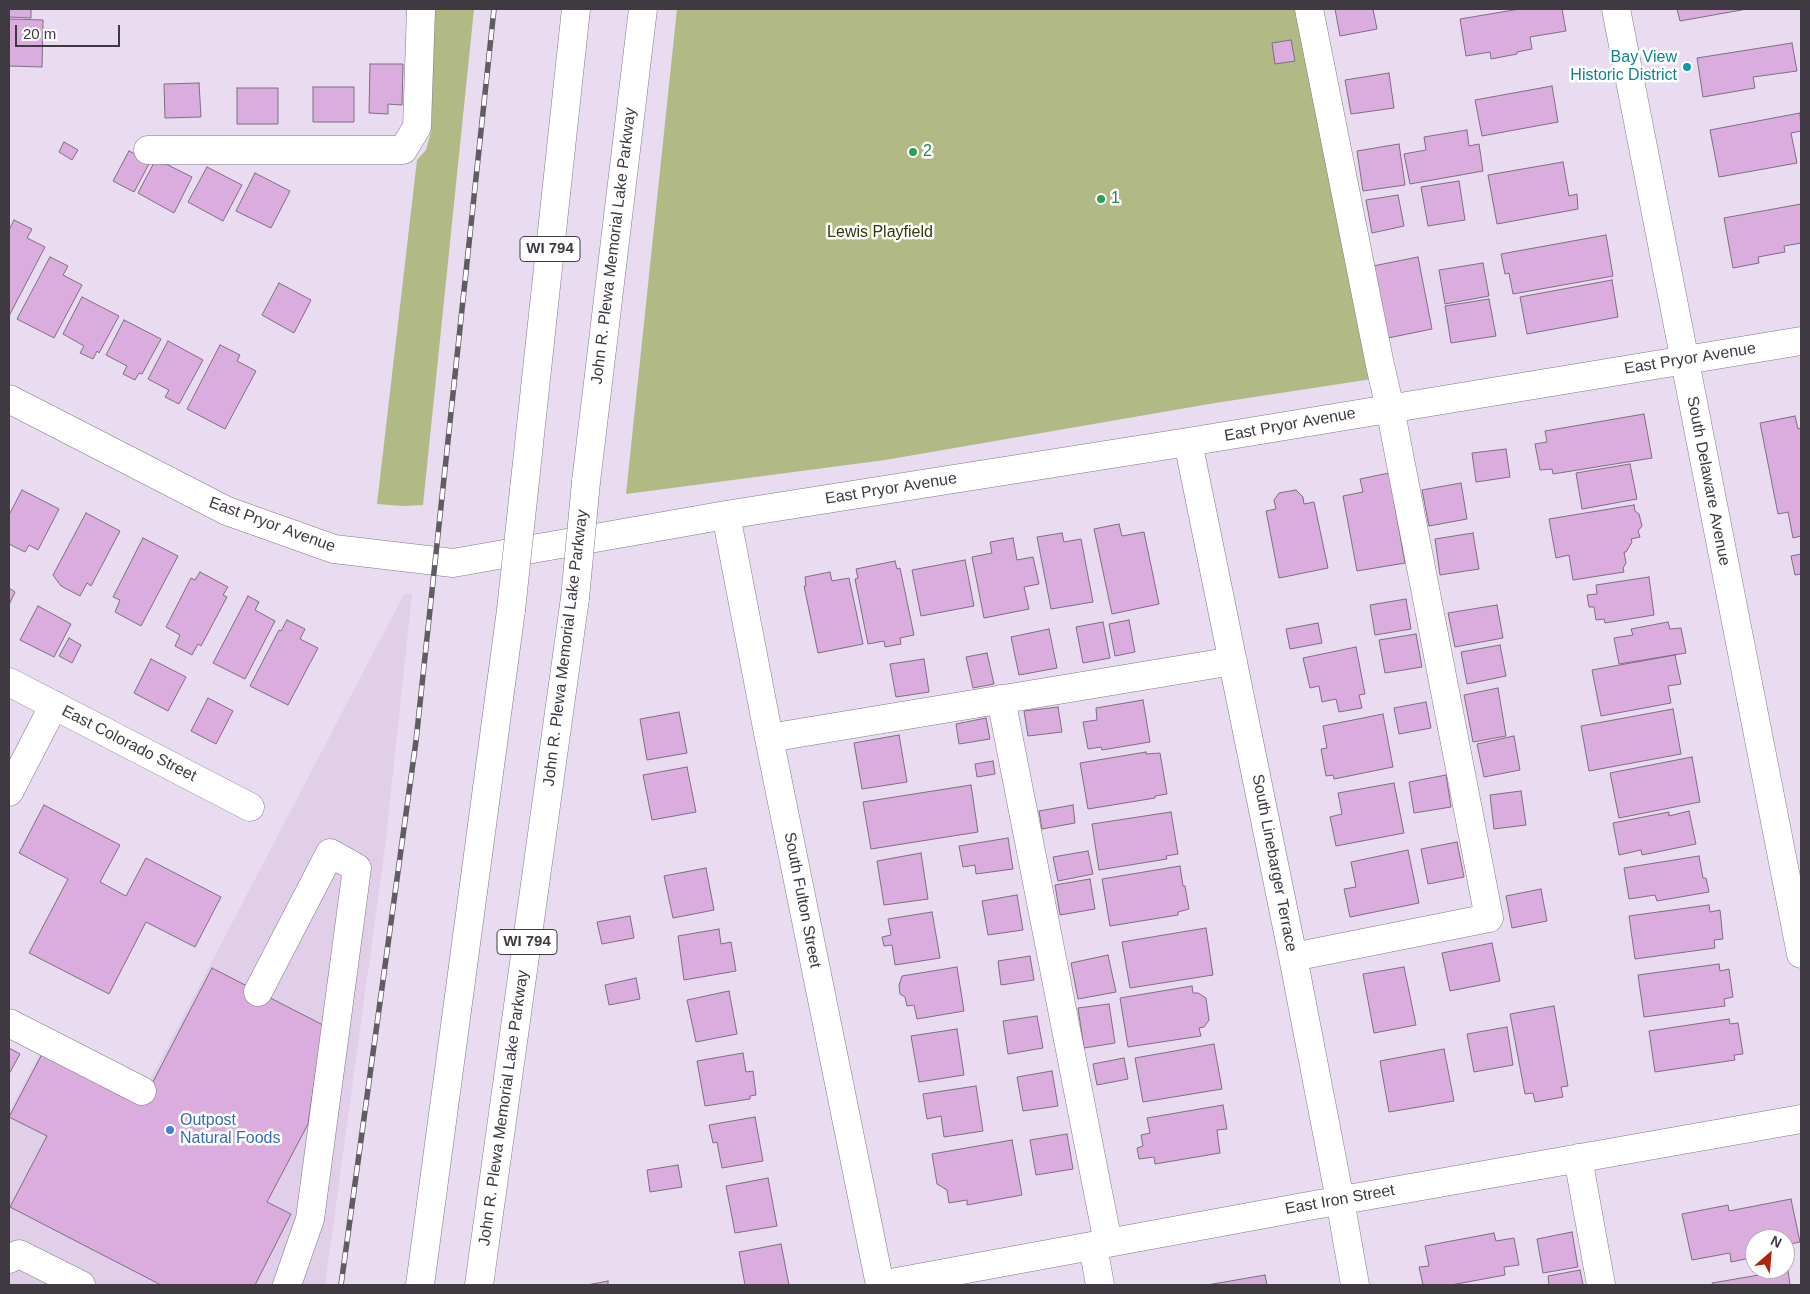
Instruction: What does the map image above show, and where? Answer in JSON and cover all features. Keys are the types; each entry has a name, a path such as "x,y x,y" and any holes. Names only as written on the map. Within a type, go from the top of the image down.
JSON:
{"street":[{"path":"148,150 403,150 417,127 421,9"},
{"name":"WI 794","path":"420,1285 511,610 576,9"},
{"name":"John R. Plewa Memorial Lake Parkway","path":"479,1285 576,598 586,482 643,9"},
{"path":"1292,957 1489,918 1390,408 1309,9"},
{"name":"South Delaware Avenue","path":"1616,9 1801,954"},
{"name":"East Pryor Avenue","path":"9,399 227,512 334,549 453,563 726,515 1188,442 1801,341"},
{"name":"South Linebarger Terrace","path":"1188,442 1292,957 1355,1285"},
{"name":"South Fulton Street","path":"726,515 769,738 880,1285"},
{"path":"769,738 1233,661"},
{"name":"East Colorado Street","path":"9,682 250,806"},
{"path":"1001,698 1100,1244 1100,1285"},
{"path":"9,792 54,704"},
{"path":"258,992 330,853 357,868 310,1219 287,1285"},
{"path":"9,1023 142,1091"},
{"name":"East Iron Street","path":"880,1285 1340,1200 1801,1119"},
{"path":"1578,1158 1601,1285"},
{"path":"9,1259 19,1254 81,1285"}],"shaded area":[{"path":"404,594 412,594 385,848 325,1285 9,1285 9,1112 41,1051 139,1101"}],"green space":[{"path":"435,9 474,9 423,505 377,504 417,160 426,150 431,132"},
{"name":"Lewis Playfield","path":"677,9 1299,9 1372,379 1215,403 885,460 626,494"}],"building":[{"path":"9,9 31,9 31,18 9,17"},
{"path":"1335,9 1373,9 1377,29 1340,36"},
{"path":"1520,9 1562,9 1566,31 1530,37 1532,49 1517,52 1517,54 1491,59 1490,52 1466,56 1460,19"},
{"path":"1677,9 1747,9 1680,21"},
{"path":"9,19 43,20 42,67 9,66"},
{"path":"1291,40 1295,61 1275,64 1272,43"},
{"path":"1792,43 1797,71 1753,77 1755,88 1703,97 1697,58"},
{"path":"370,64 403,64 402,105 388,104 388,114 369,113"},
{"path":"1389,73 1394,108 1351,114 1345,80"},
{"path":"199,83 201,117 165,118 164,84"},
{"path":"1552,86 1558,122 1482,136 1475,100"},
{"path":"313,87 354,87 354,122 313,122"},
{"path":"237,88 278,88 278,124 237,124"},
{"path":"1800,113 1801,131 1791,133 1797,163 1719,177 1710,130"},
{"path":"1467,130 1469,146 1479,144 1483,171 1410,184 1404,154 1426,150 1424,137"},
{"path":"64,142 78,150 72,160 59,152"},
{"path":"1399,144 1405,185 1363,191 1357,151"},
{"path":"129,151 150,162 134,192 113,181"},
{"path":"156,159 192,177 174,213 138,193"},
{"path":"1563,162 1569,196 1577,194 1578,209 1497,224 1488,175"},
{"path":"207,167 242,185 223,221 188,202"},
{"path":"255,173 290,191 271,228 236,211"},
{"path":"1459,181 1465,220 1428,226 1421,187"},
{"path":"1398,195 1404,226 1372,233 1366,200"},
{"path":"1801,204 1801,243 1784,246 1785,252 1758,257 1759,263 1733,268 1724,218"},
{"path":"14,220 32,229 27,238 45,247 9,316 9,230"},
{"path":"1606,235 1613,276 1513,294 1509,273 1505,274 1501,254"},
{"path":"50,257 68,266 63,275 82,285 54,338 17,319"},
{"path":"1418,257 1432,329 1388,338 1373,266"},
{"path":"1483,263 1489,296 1445,304 1439,270"},
{"path":"1612,280 1618,317 1527,334 1520,297"},
{"path":"279,283 311,300 294,333 262,315"},
{"path":"82,297 119,316 99,353 97,351 93,359 80,353 84,346 63,334"},
{"path":"1489,299 1496,336 1451,343 1445,306"},
{"path":"124,320 161,339 142,374 139,373 135,380 123,374 127,366 106,355"},
{"path":"168,341 203,360 179,404 165,397 169,390 148,379"},
{"path":"220,345 240,355 237,361 256,371 225,429 187,409"},
{"path":"1644,414 1652,458 1553,474 1552,469 1540,470 1535,444 1547,442 1545,431"},
{"path":"1795,416 1798,429 1801,428 1801,536 1793,538 1788,512 1778,514 1760,423"},
{"path":"1506,449 1510,477 1476,482 1472,453"},
{"path":"1630,464 1637,499 1582,509 1576,473"},
{"path":"1389,473 1405,563 1357,571 1343,496 1363,492 1360,479"},
{"path":"1461,483 1467,519 1429,526 1422,490"},
{"path":"22,490 59,509 38,550 29,545 25,552 9,544 9,515"},
{"path":"1296,490 1303,497 1304,504 1314,502 1328,568 1279,578 1266,511 1276,509 1274,500 1279,493"},
{"path":"1634,505 1642,526 1638,531 1640,537 1631,539 1632,542 1626,552 1624,552 1626,563 1623,568 1624,572 1573,580 1569,555 1556,558 1549,519"},
{"path":"86,513 120,531 91,586 87,583 80,596 61,586 53,575"},
{"path":"1119,524 1122,536 1144,532 1159,604 1112,614 1094,529"},
{"path":"1062,533 1064,542 1081,539 1093,602 1051,609 1037,537"},
{"path":"1473,533 1479,569 1440,575 1435,539"},
{"path":"143,538 178,556 141,626 115,612 120,600 113,597"},
{"path":"1013,538 1017,560 1033,557 1039,584 1024,587 1029,609 984,618 972,557 992,553 990,542"},
{"path":"1801,554 1801,574 1795,575 1791,556"},
{"path":"965,560 974,606 921,616 912,570"},
{"path":"895,561 897,569 900,568 914,635 900,638 901,644 885,647 884,641 868,644 855,579 858,578 856,569"},
{"path":"200,572 228,587 223,595 227,597 201,646 198,644 192,655 175,646 180,635 166,627 191,578 195,580"},
{"path":"830,572 832,581 849,578 863,644 818,653 804,586 806,586 805,577"},
{"path":"1649,577 1654,615 1605,623 1604,619 1596,620 1594,607 1589,607 1587,595 1597,594 1596,585"},
{"path":"9,588 15,592 9,605"},
{"path":"248,596 259,602 255,610 275,621 245,679 213,663"},
{"path":"1406,599 1411,629 1375,635 1370,605"},
{"path":"1497,605 1503,638 1455,647 1448,613"},
{"path":"38,606 71,624 54,657 20,640"},
{"path":"287,620 305,629 300,639 318,648 288,705 250,686 279,630 281,631"},
{"path":"1129,620 1135,652 1115,656 1109,624"},
{"path":"1103,622 1110,658 1083,663 1076,627"},
{"path":"1668,622 1670,629 1681,628 1686,653 1619,664 1614,638 1633,635 1631,629"},
{"path":"1318,623 1322,643 1290,649 1286,629"},
{"path":"1049,629 1057,668 1019,675 1011,637"},
{"path":"1416,634 1422,667 1385,673 1379,640"},
{"path":"69,638 81,645 72,663 59,656"},
{"path":"1500,645 1506,676 1467,684 1461,652"},
{"path":"1356,647 1365,694 1359,695 1362,708 1339,712 1336,699 1322,702 1319,686 1310,688 1303,658"},
{"path":"987,653 994,684 973,688 966,657"},
{"path":"1675,655 1681,684 1668,686 1671,703 1601,716 1592,670"},
{"path":"151,659 186,677 168,711 134,693"},
{"path":"924,659 929,692 896,697 890,664"},
{"path":"1498,688 1506,736 1473,742 1464,695"},
{"path":"208,698 233,711 216,744 191,731"},
{"path":"1143,700 1150,742 1102,750 1101,747 1088,749 1083,722 1097,720 1096,708"},
{"path":"1426,702 1431,728 1399,734 1394,708"},
{"path":"1058,707 1062,732 1028,736 1024,711"},
{"path":"1673,709 1681,754 1589,771 1581,726"},
{"path":"679,712 687,753 647,760 640,719"},
{"path":"1383,714 1393,767 1334,779 1333,775 1326,776 1321,749 1327,748 1323,726"},
{"path":"986,718 990,739 959,744 956,724"},
{"path":"899,735 907,782 862,789 854,743"},
{"path":"1514,736 1520,770 1484,777 1477,744"},
{"path":"1146,752 1146,754 1160,753 1167,794 1155,796 1155,798 1088,809 1080,763"},
{"path":"1692,757 1700,802 1619,818 1610,773"},
{"path":"993,761 995,774 977,777 975,764"},
{"path":"687,767 696,812 652,820 643,775"},
{"path":"1446,775 1451,807 1414,813 1409,782"},
{"path":"1394,783 1404,833 1336,846 1330,817 1342,814 1338,793"},
{"path":"971,785 978,832 871,849 863,802"},
{"path":"1521,791 1526,825 1494,829 1490,795"},
{"path":"44,805 120,845 100,882 126,896 146,858 221,897 195,947 146,922 109,994 29,953 68,879 19,853"},
{"path":"1073,805 1075,823 1042,829 1039,811"},
{"path":"1689,811 1696,844 1642,855 1641,850 1619,855 1613,823 1669,812 1669,816"},
{"path":"1171,812 1178,854 1166,856 1167,859 1099,870 1092,824"},
{"path":"1008,838 1013,869 976,874 975,865 963,867 959,846"},
{"path":"1457,842 1464,877 1428,884 1421,849"},
{"path":"1408,850 1419,903 1350,917 1344,889 1356,887 1351,862"},
{"path":"1088,851 1093,874 1058,881 1053,857"},
{"path":"921,853 928,899 884,905 877,861"},
{"path":"1699,856 1703,878 1706,878 1709,892 1657,901 1655,895 1629,899 1624,868"},
{"path":"1180,866 1189,909 1178,912 1178,915 1110,926 1102,879"},
{"path":"706,868 714,910 673,918 664,876"},
{"path":"1090,879 1095,909 1060,915 1055,885"},
{"path":"1541,889 1547,921 1512,928 1506,896"},
{"path":"1017,895 1023,930 988,935 982,901"},
{"path":"1709,905 1710,912 1720,910 1723,939 1714,940 1715,948 1635,959 1629,916"},
{"path":"932,912 940,958 895,965 892,945 884,946 882,937 891,935 888,919"},
{"path":"630,916 634,938 602,944 597,922"},
{"path":"1206,928 1213,975 1130,988 1122,942"},
{"path":"719,929 721,944 731,942 736,971 684,980 678,936"},
{"path":"1492,943 1500,981 1450,991 1442,953"},
{"path":"1108,955 1116,992 1078,999 1071,963"},
{"path":"1030,956 1034,980 1001,985 998,961"},
{"path":"1719,964 1720,971 1729,969 1733,997 1724,999 1725,1006 1644,1017 1638,975"},
{"path":"957,967 964,1011 917,1019 914,1005 907,1006 905,997 900,994 899,985 902,976"},
{"path":"1404,967 1416,1025 1374,1033 1363,974"},
{"name":"Outpost Natural Foods","path":"212,968 323,1025 308,1124 267,1202 291,1214 255,1285 161,1285 10,1207 47,1136 9,1117 42,1054 141,1105"},
{"path":"636,978 640,999 609,1005 605,985"},
{"path":"1192,986 1193,993 1198,993 1206,998 1209,1020 1204,1027 1199,1028 1201,1036 1128,1047 1120,998"},
{"path":"729,991 737,1034 696,1042 687,1000"},
{"path":"1109,1004 1115,1043 1084,1048 1078,1008"},
{"path":"1554,1006 1568,1086 1561,1087 1563,1097 1535,1102 1533,1093 1525,1094 1510,1014"},
{"path":"1037,1016 1043,1048 1008,1054 1003,1021"},
{"path":"1729,1019 1730,1024 1738,1023 1743,1054 1734,1055 1735,1060 1655,1072 1649,1031"},
{"path":"1507,1027 1513,1065 1474,1072 1467,1034"},
{"path":"957,1029 964,1075 919,1082 911,1036"},
{"path":"1214,1044 1222,1089 1143,1102 1135,1058"},
{"path":"9,1048 20,1054 9,1074"},
{"path":"1444,1049 1454,1101 1389,1112 1380,1061"},
{"path":"743,1053 746,1072 753,1071 756,1095 750,1096 750,1099 705,1106 697,1061"},
{"path":"1124,1058 1128,1079 1097,1085 1093,1064"},
{"path":"1052,1071 1058,1106 1023,1111 1017,1077"},
{"path":"976,1086 983,1131 944,1137 941,1116 927,1119 923,1094"},
{"path":"1223,1105 1227,1129 1217,1130 1220,1153 1155,1164 1154,1157 1139,1159 1137,1148 1143,1146 1141,1135 1150,1133 1147,1118"},
{"path":"755,1117 763,1161 722,1168 717,1142 713,1143 709,1125"},
{"path":"1067,1134 1073,1169 1036,1175 1030,1140"},
{"path":"1012,1140 1022,1195 967,1205 967,1200 949,1203 947,1190 937,1184 932,1154"},
{"path":"678,1165 682,1187 650,1192 647,1170"},
{"path":"768,1178 777,1226 735,1233 726,1186"},
{"path":"1791,1199 1800,1242 1795,1243 1795,1229 1745,1229 1745,1259 1731,1262 1730,1253 1692,1260 1682,1214 1728,1205 1729,1211"},
{"path":"1572,1232 1578,1267 1543,1273 1537,1239"},
{"path":"1494,1233 1496,1241 1514,1238 1519,1265 1504,1267 1505,1275 1451,1285 1423,1285 1419,1267 1429,1266 1425,1246"},
{"path":"781,1244 789,1285 745,1285 739,1252"},
{"path":"1580,1270 1583,1285 1549,1285 1548,1276"},
{"path":"1265,1275 1267,1285 1207,1285"},
{"path":"1745,1277 1745,1279 1789,1279 1790,1285 1713,1285 1712,1283"},
{"path":"608,1281 608,1285 587,1285"}],"railway":[{"path":"341,1285 416,741 494,9"}],"place":[{"name":"Bay View Historic District","path":"1687,67"},
{"name":"2","path":"913,152"},
{"name":"1","path":"1101,199"},
{"name":"Outpost Natural Foods","path":"170,1130"}]}
